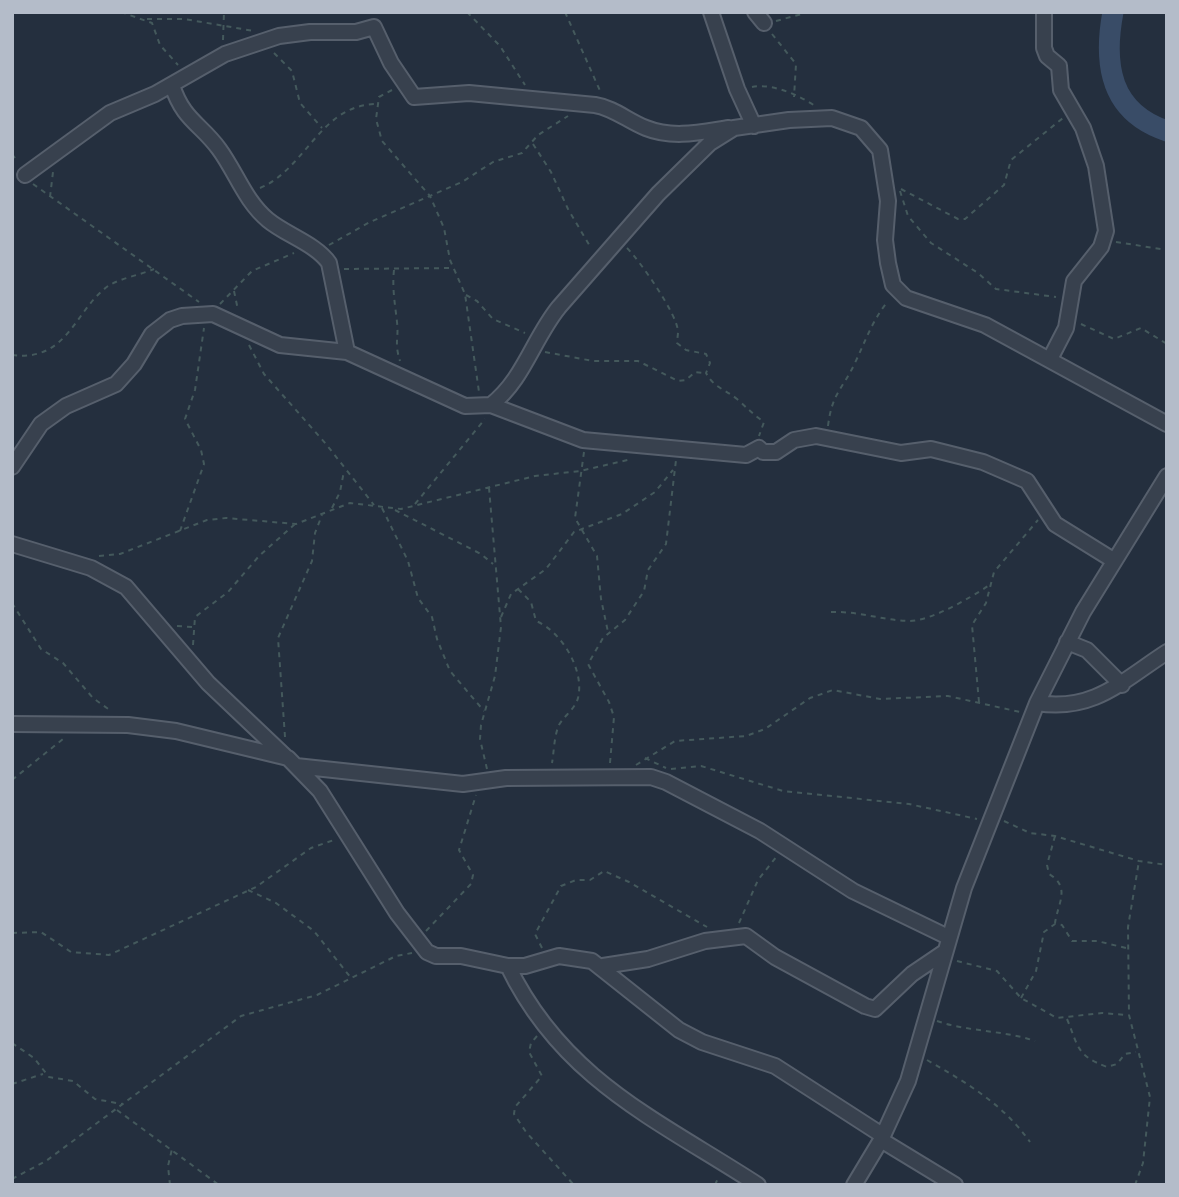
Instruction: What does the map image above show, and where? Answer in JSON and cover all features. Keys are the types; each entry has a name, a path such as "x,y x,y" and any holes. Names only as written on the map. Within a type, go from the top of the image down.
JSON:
{"street":[{"path":"711,12 737,89 754,126"},
{"path":"1044,12 1046,56 1059,66 1060,90 1083,128 1096,166 1106,240 1074,281 1066,328 1050,359"},
{"path":"25,175 110,113 172,85 225,54 268,39 310,32 356,32 374,27 411,94 420,97 469,93 607,107 645,128 664,134 832,118 861,128 880,150 888,201 885,240 888,263 893,285 906,298 985,325 1167,424"},
{"path":"172,85 185,113 221,152 247,196 266,219 313,248 330,265 347,352"},
{"path":"489,407 519,377 545,324 599,261 684,167 710,143 734,128"},
{"path":"12,467 41,424 66,406 116,384 162,326 182,316 210,314 280,345 347,352 465,407 489,407 583,440 694,448 746,455 759,448 771,453 805,437 827,438 901,453 931,449 983,462 1027,481 1038,494 1055,524 1113,560"},
{"path":"854,1185 881,1138 917,1054 948,937 990,817 1034,709 1067,642 1113,560 1167,476"},
{"path":"12,544 91,568 120,583 138,598 228,704 320,791 416,940 428,952 436,956 461,956 508,966 525,966 546,959 572,956 603,966 650,1010 678,1030 702,1042 775,1066 956,1185"},
{"path":"1067,642 1087,650 1122,685"},
{"path":"1034,709 1081,703 1122,685 1167,652"},
{"path":"12,724 128,725 176,731 288,759 455,783 549,778 651,777 666,782 790,849 853,891 948,937"},
{"path":"603,966 648,959 691,944 746,936 775,957 870,1009 880,1006 912,974 943,955"},
{"path":"508,966 546,1027 601,1085 758,1185"}],"path":[{"path":"121,12 147,19 184,19 222,27"},
{"path":"224,12 222,27 225,54"},
{"path":"467,12 500,46 533,98"},
{"path":"565,12 607,107"},
{"path":"759,18 809,12"},
{"path":"759,18 796,64 794,97"},
{"path":"147,19 152,23 160,45 185,76"},
{"path":"268,39 272,50 292,71 300,103 323,129"},
{"path":"404,83 381,95 376,119 382,141 430,195 444,228 454,268 465,294 489,407 415,505"},
{"path":"737,89 763,85 811,103 832,118"},
{"path":"247,196 290,168 323,129 354,106 377,104"},
{"path":"180,532 204,469 201,450 185,419 195,390 210,314 255,268 329,245 370,222 462,182 493,162 522,153 552,125 572,114"},
{"path":"1074,116 1058,121 1010,162 1004,186 965,219 958,219 897,187 912,223 931,243 978,273 996,289 1058,297 1095,332 1114,339 1141,328 1167,344"},
{"path":"533,143 599,261"},
{"path":"12,154 25,175 50,198 155,268 210,314"},
{"path":"50,198 54,169"},
{"path":"618,240 638,259 653,281 676,325 677,343 687,350 706,354 709,363 706,373"},
{"path":"1106,240 1167,250"},
{"path":"330,265 338,270 454,268"},
{"path":"12,355 35,356 51,347 69,332 109,286 155,268"},
{"path":"394,268 392,286 397,327 395,343 405,379"},
{"path":"827,438 834,396 853,366 868,329 898,289"},
{"path":"234,291 242,330 264,374 326,444 374,506"},
{"path":"465,294 477,301 493,319 535,347 593,361 638,361 678,381 686,380 695,372 706,373 716,387 737,399 751,414 764,422 758,439 759,448"},
{"path":"583,440 574,513 597,556 601,599 608,632"},
{"path":"606,777 614,717 588,664 608,632 625,620 645,591 648,570 669,537 676,452 694,448"},
{"path":"191,663 195,617 228,592 259,556 296,524 350,503 392,508 415,505 535,476 580,471 638,457"},
{"path":"500,618 508,599 517,588 546,569 564,542 580,528 622,514 655,492 675,469"},
{"path":"332,509 340,492 344,470"},
{"path":"416,940 471,884 473,874 461,858 459,843 471,807 486,782 480,739 484,711 495,676 500,618 489,486"},
{"path":"382,507 408,561 418,598 435,623 437,639 450,671 484,711"},
{"path":"392,508 472,548 494,565"},
{"path":"979,703 972,625 986,603 994,572 1045,510"},
{"path":"288,759 277,658 278,638 310,568 314,533 323,514"},
{"path":"97,556 120,554 198,523 216,519 296,524"},
{"path":"831,611 859,611 895,620 918,620 989,586"},
{"path":"517,588 531,602 536,621 548,625 558,636 579,683 576,703 558,728 549,778"},
{"path":"12,603 41,649 63,663 93,698 128,725"},
{"path":"625,776 645,758 675,741 688,738 720,740 746,736 765,729 810,698 833,690 880,699 935,696 1034,709"},
{"path":"12,780 79,724"},
{"path":"645,758 673,770 696,766 710,768 783,791 909,804 958,816 990,817 1030,833 1055,836 1139,861 1167,865"},
{"path":"1021,999 1036,971 1044,932 1055,924 1063,887 1060,881 1049,874 1047,865 1055,836"},
{"path":"12,933 41,932 71,952 109,955 248,890 311,848 349,837"},
{"path":"546,959 535,934 557,891 568,883 590,880 604,872 629,881 675,911 727,938 766,866 790,849"},
{"path":"1135,1185 1143,1163 1150,1097 1136,1052 1129,1015 1126,948 1139,861"},
{"path":"248,890 276,903 314,931 351,979"},
{"path":"1055,924 1062,925 1072,941 1092,940 1126,948"},
{"path":"12,1179 46,1161 241,1016 292,1004 396,956 428,952"},
{"path":"943,955 997,971 1021,999 1057,1018 1102,1013 1129,1015"},
{"path":"926,1018 965,1029 1007,1033 1035,1041"},
{"path":"1066,1018 1079,1053 1086,1060 1107,1068 1117,1063 1125,1054 1136,1052"},
{"path":"546,1027 531,1042 529,1052 541,1076 515,1107 514,1114 526,1132 574,1185"},
{"path":"12,1043 34,1058 44,1073 57,1079 72,1081 95,1099 107,1099 123,1104"},
{"path":"917,1054 987,1096 1009,1116 1030,1142"},
{"path":"12,1084 44,1073"},
{"path":"116,1110 172,1147 219,1185"},
{"path":"170,1185 168,1166 172,1147"}],"waterway":[{"path":"1113,12 1109,50 1115,84 1122,99 1133,112 1148,123 1167,131"}]}
